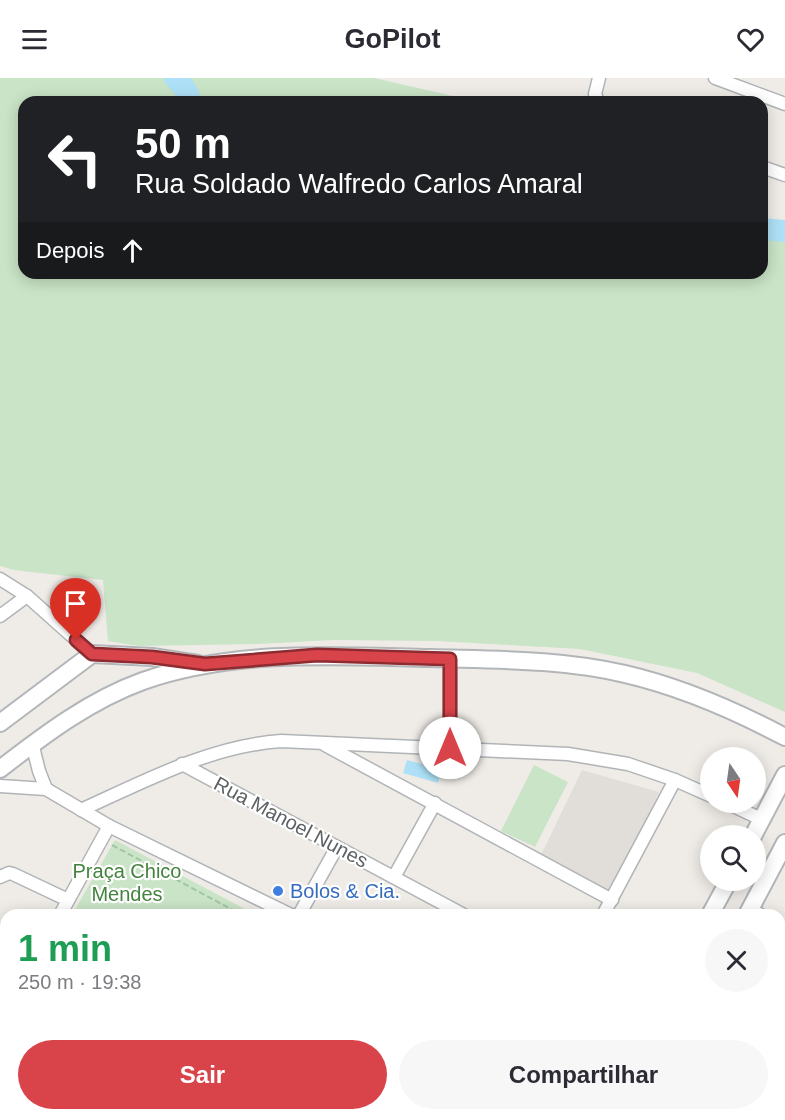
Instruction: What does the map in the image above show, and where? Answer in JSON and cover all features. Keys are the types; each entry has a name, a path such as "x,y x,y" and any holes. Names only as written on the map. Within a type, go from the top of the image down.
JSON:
{"street":[{"path":"596,96 599,78"},
{"path":"715,78 763,96"},
{"path":"768,98 785,104"},
{"path":"768,169 785,176"},
{"path":"0,579 27,596 92,654 205,664 317,655 527,661 582,666 653,681 746,716 785,737"},
{"path":"0,616 27,596"},
{"path":"0,723 92,654"},
{"path":"124,656 142,669 143,681"},
{"path":"450,659 450,748"},
{"path":"0,769 33,743 95,703 143,681 205,664"},
{"path":"81,810 182,764 263,742 551,753 604,759 646,769 700,791"},
{"path":"33,743 39,771 46,789"},
{"path":"321,743 612,900"},
{"name":"Rua Manoel Nunes","path":"182,764 453,909"},
{"path":"758,825 785,775"},
{"path":"607,909 675,780"},
{"path":"0,786 46,789 109,826 279,909"},
{"path":"394,877 435,803"},
{"path":"748,813 761,819"},
{"path":"63,909 109,826"},
{"path":"754,909 785,843"},
{"path":"301,909 336,847"},
{"path":"0,877 9,873 13,874 68,900"},
{"path":"713,909 723,891"}],"path":[{"path":"102,839 231,909"}],"shaded area":[{"path":"582,770 659,792 611,894 541,855"}],"green space":[{"path":"0,78 374,78 453,96 18,96 18,279 768,279 768,222 785,223 785,712 697,673 580,649 437,641 333,640 139,646 108,641 103,580 14,570 0,566"},
{"path":"534,765 568,782 535,847 501,831"},
{"name":"Praça Chico Mendes","path":"115,840 245,909 75,909"}],"water":[{"path":"407,760 441,769 438,783 403,773"}],"waterway":[{"path":"175,78 188,96"},
{"path":"768,230 785,231"}],"place":[{"name":"Bolos & Cia.","path":"278,891"}],"route":[{"path":"76,640 92,654 152,657 205,664 317,655 450,659 450,748"}]}
